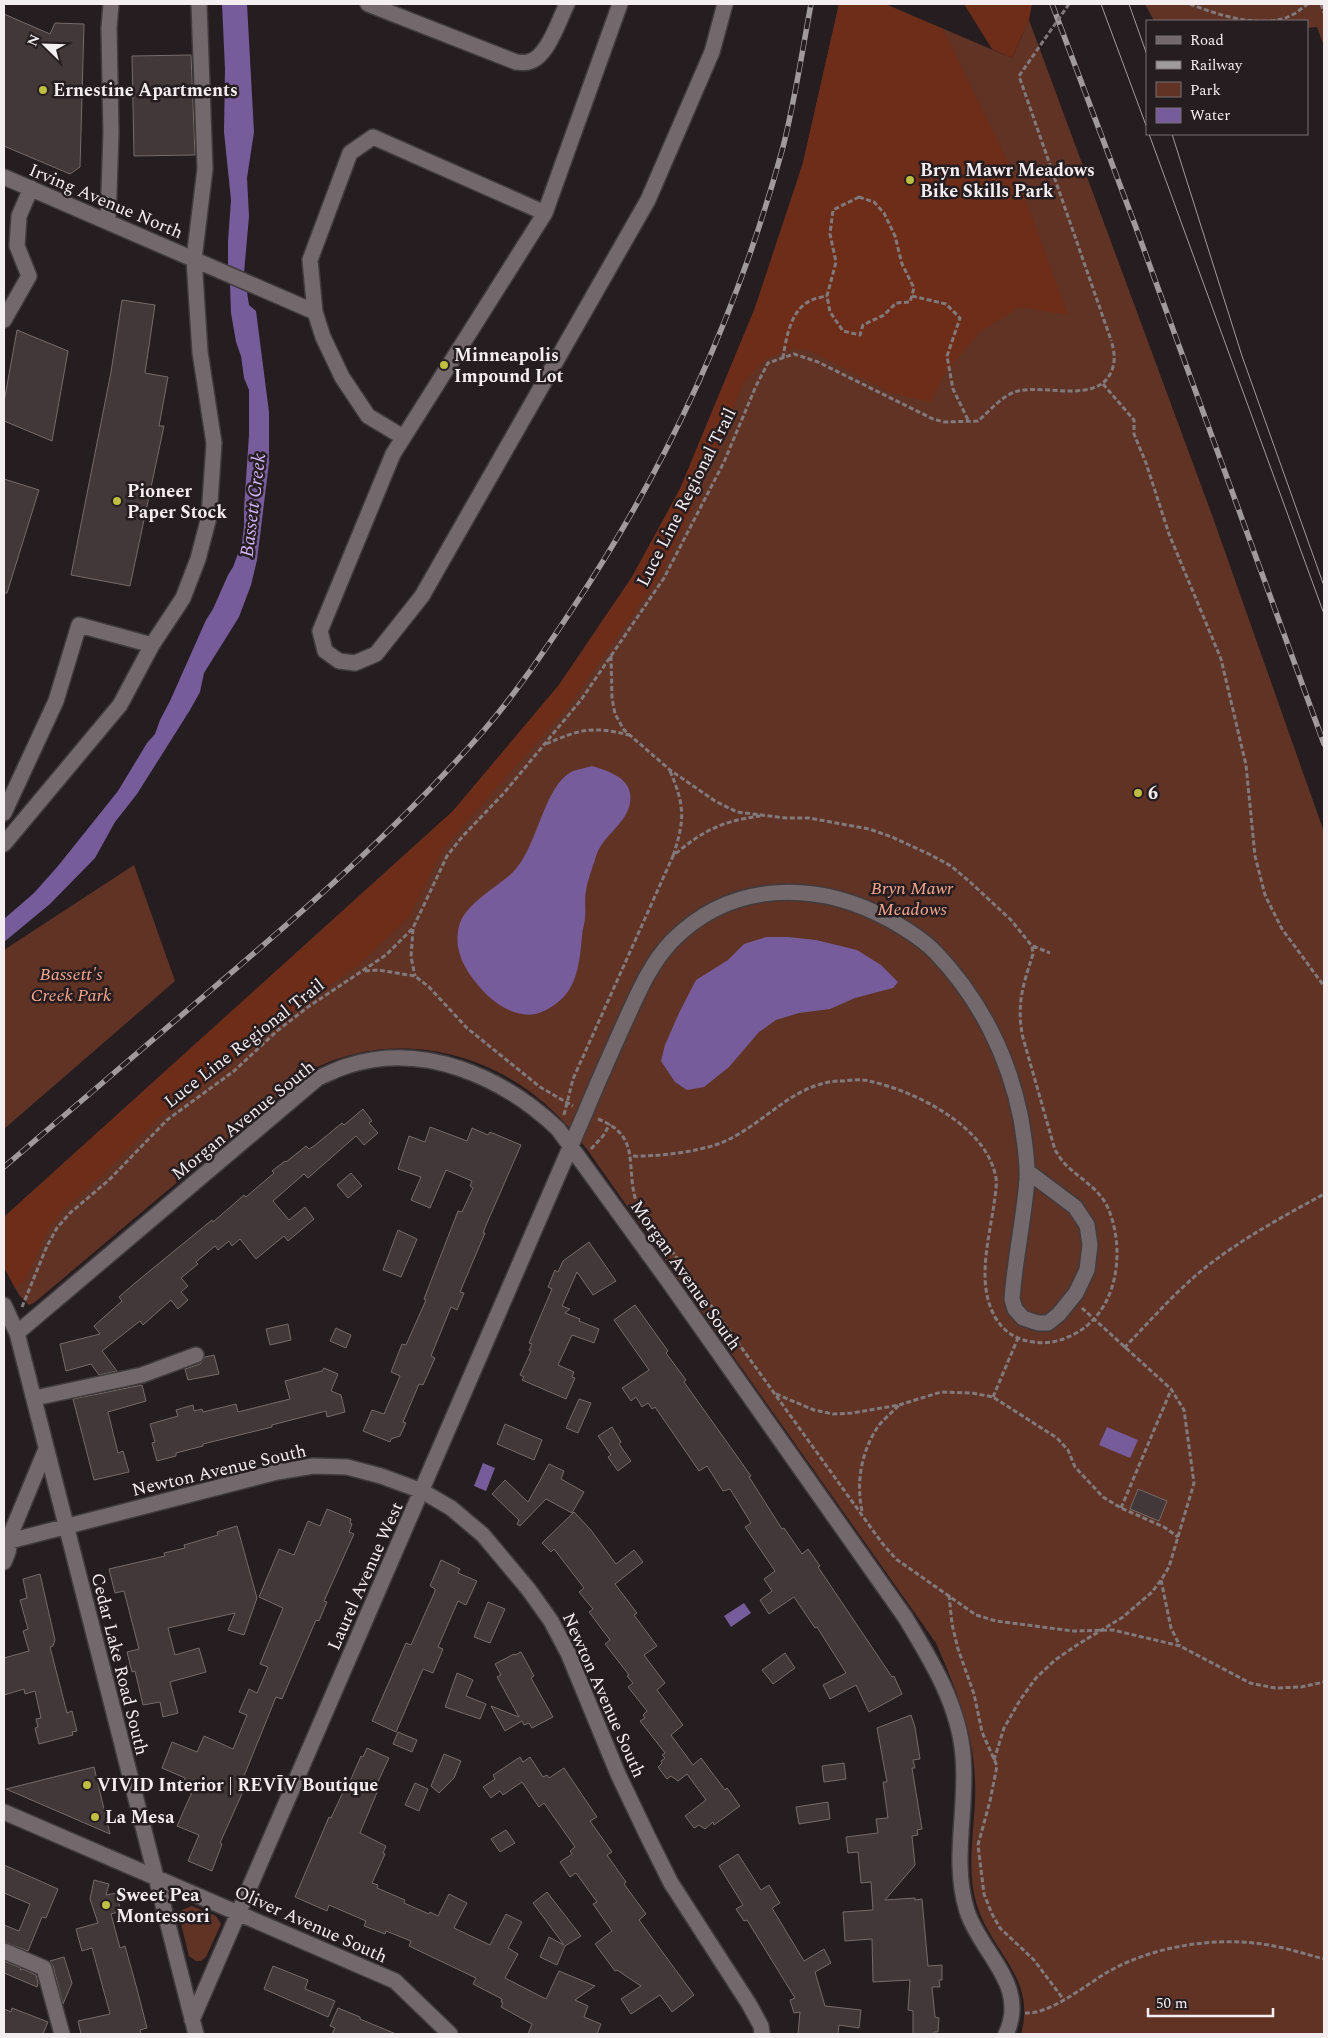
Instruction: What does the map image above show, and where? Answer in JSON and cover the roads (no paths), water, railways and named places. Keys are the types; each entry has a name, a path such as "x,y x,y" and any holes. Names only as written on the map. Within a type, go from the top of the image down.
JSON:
{"street":[{"path":"108,222 111,133 109,28 111,4"},
{"path":"4,844 120,705 152,645 183,598 198,558 209,517 214,443 200,352 194,259 205,169 199,4"},
{"path":"368,4 516,62 528,62 538,58 546,48 566,4"},
{"path":"620,4 545,213 393,454 320,631 325,651 339,661 355,663 376,654 422,596 648,200 712,52 725,4"},
{"path":"403,437 368,416 342,377 323,337 315,312 310,260 350,154 373,137 545,213"},
{"name":"Irving Avenue North","path":"4,177 315,312"},
{"path":"4,320 29,276 17,246 20,216 31,188"},
{"path":"4,813 56,701 79,624 152,645"},
{"name":"Laurel Avenue West","path":"194,2027 239,1913 570,1146 640,988 654,964 673,940 701,917 730,901 756,895 784,892 812,893 845,900 872,910 906,929 935,951 964,986 985,1017 1010,1079 1020,1118 1026,1171 1012,1299 1015,1309 1027,1319 1038,1323 1048,1323 1059,1314 1072,1298 1087,1270 1090,1245 1087,1225 1075,1207 1026,1171"},
{"name":"Morgan Avenue South","path":"15,1326 318,1078 347,1066 379,1059 411,1058 456,1066 509,1091 541,1113 558,1129 669,1282 905,1617 948,1694 963,1755 964,1787 960,1851 961,1884 967,1911 979,1938 1007,1980 1013,2002 1013,2013 1012,2022 1006,2034"},
{"name":"Cedar Lake Road South","path":"4,1305 15,1326 35,1398 46,1449 194,2027"},
{"path":"35,1398 142,1375 196,1356"},
{"path":"4,1562 7,1540 46,1449"},
{"name":"Newton Avenue South","path":"7,1540 66,1527 277,1472 313,1466 347,1467 389,1478 422,1491 451,1508 483,1535 529,1590 551,1621 568,1653 618,1774 648,1837 672,1883 749,2004 762,2034"},
{"name":"Oliver Avenue South","path":"5,1808 155,1877 395,1981 450,2034"},
{"path":"4,1951 44,1968 62,2034"}],"water":[{"path":"222,4 247,4 254,132 247,178 249,216 244,273 228,267 231,200 224,132 225,69"},
{"name":"Bassett Creek","path":"230,284 247,292 249,305 256,311 269,412 269,463 257,560 251,585 239,617 204,673 200,692 190,710 137,794 115,822 95,858 50,904 4,942 4,919 34,893 58,866 118,791 147,743 155,734 206,620 233,567 242,543 249,435 249,390 244,378 241,356 236,342 231,313"},
{"path":"592,766 615,775 625,782 630,793 630,802 624,817 602,844 593,865 585,898 585,920 577,972 568,991 561,1000 551,1007 539,1013 526,1015 512,1011 488,996 464,965 458,946 459,926 462,918 474,904 512,873 521,862 554,789 563,778 573,771"},
{"path":"766,937 816,940 857,950 881,965 898,982 893,988 855,998 830,1009 799,1013 776,1020 759,1032 729,1067 704,1087 687,1090 675,1082 661,1061 665,1045 696,980 728,960 744,944"},
{"path":"1107,1427 1138,1440 1130,1458 1099,1445"},
{"path":"483,1463 495,1468 486,1491 474,1486"},
{"path":"744,1603 751,1613 731,1627 724,1616"}],"tram line":[{"path":"1101,4 1146,125"},
{"path":"1129,4 1146,52"},
{"path":"1149,135 1324,614"},
{"path":"1172,135 1242,356 1324,586"}],"railway":[{"path":"4,1167 278,933 350,868 453,765 508,701 540,656 606,557 638,502 696,388 721,329 765,209 783,147 795,94 811,4"},
{"path":"1052,4 1135,225 1324,744"}],"place":[{"name":"Ernestine Apartments","path":"43,90"},
{"name":"Bryn Mawr Meadows Bike Skills Park","path":"910,180"},
{"name":"Minneapolis Impound Lot","path":"444,365"},
{"name":"Pioneer Paper Stock","path":"117,501"},
{"name":"6","path":"1138,793"},
{"name":"VIVID Interior | REVĪV Boutique","path":"87,1785"},
{"name":"La Mesa","path":"95,1817"},
{"name":"Sweet Pea Montessori","path":"106,1905"}],"park label":[{"name":"Bryn Mawr Meadows","path":"912,898"},
{"name":"Bassett's Creek Park","path":"71,984"}]}
